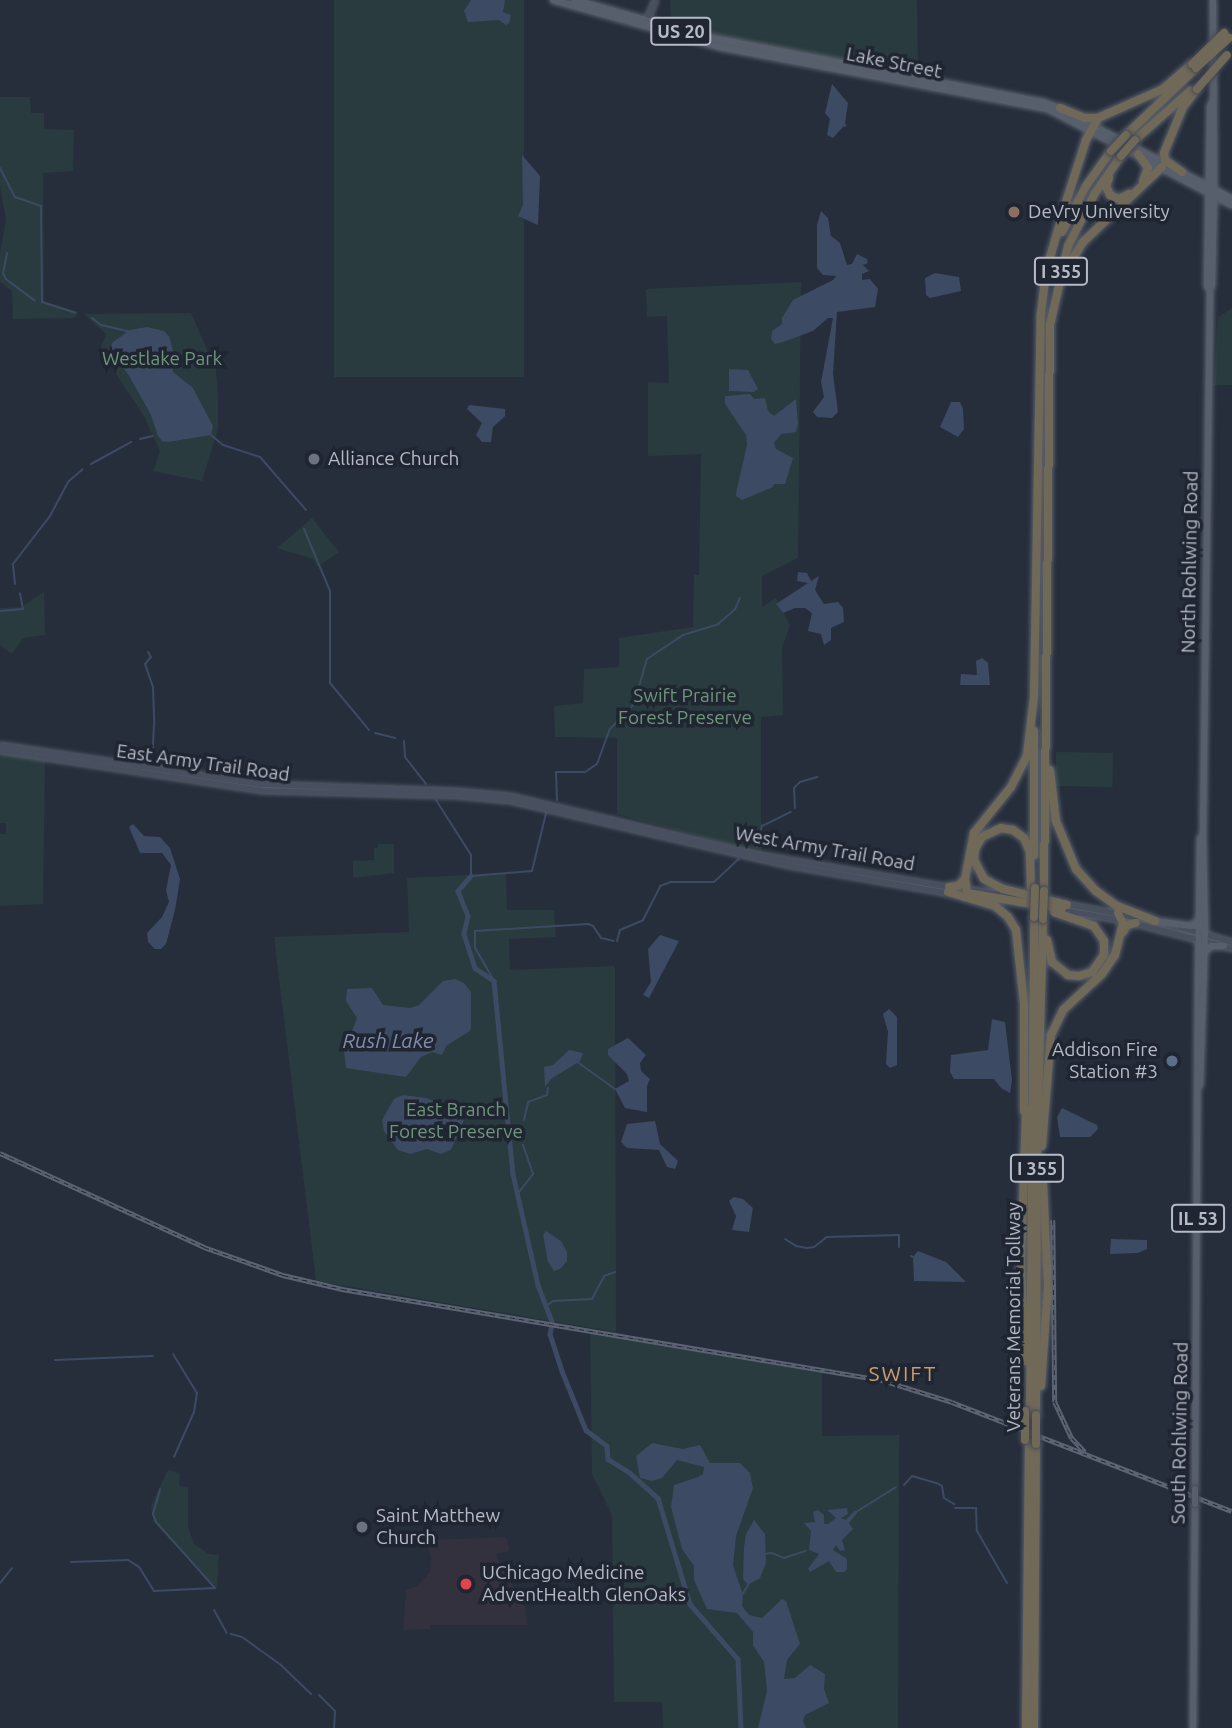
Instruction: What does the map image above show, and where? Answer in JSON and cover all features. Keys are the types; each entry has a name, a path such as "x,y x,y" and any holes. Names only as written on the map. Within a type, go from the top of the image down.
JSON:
{"highway":[{"path":"1044,291 1046,271 1091,125 1121,105 1151,96 1194,66 1228,35 1232,26"},
{"path":"1186,174 1165,160 1164,153 1183,107 1196,88 1229,53"},
{"name":"I 355","path":"1034,697 1038,361 1044,291 1062,232 1086,186 1111,151 1194,66"},
{"name":"I 355","path":"1039,916 1044,891 1049,332 1058,279 1076,227 1122,157 1146,131 1196,88"},
{"path":"1059,108 1085,118 1091,125"},
{"path":"1122,157 1106,183 1109,194 1119,199 1133,191 1148,174 1147,165 1138,154"},
{"path":"1049,399 1055,314 1070,260 1083,242 1162,167"},
{"path":"1046,631 1052,798 1063,845 1076,869 1096,891 1117,906 1155,920"},
{"path":"1034,697 1027,755 1011,788 974,833 965,884 968,894 1065,907"},
{"name":"Veterans Memorial Tollway","path":"1033,1414 1038,1073 1043,942 1033,888 1034,697"},
{"path":"1033,888 1030,852 1024,838 1013,830 1004,829 985,834 976,846 974,857 978,871 984,879 1003,889 1065,907"},
{"path":"949,890 965,884"},
{"path":"949,890 995,906 1008,917 1018,936 1024,1003 1025,1138"},
{"path":"1010,902 1076,917 1094,926 1105,944 1103,959 1097,968 1079,976 1057,969 1048,954 1039,916"},
{"name":"Veterans Memorial Tollway","path":"1026,1728 1028,1509 1033,1443 1033,990 1039,916"},
{"path":"1120,916 1122,935"},
{"path":"1042,1149 1048,1054 1053,1029 1068,1003 1105,970 1127,925 1136,923"},
{"path":"1033,1414 1048,1285 1042,1149 1043,942"},
{"path":"1033,990 1021,1262 1033,1414"},
{"name":"Veterans Memorial Tollway","path":"1033,1443 1036,1481 1034,1728"}],"main road":[{"name":"Lake Street","path":"553,0 717,40 1043,102 1059,108"},
{"name":"Lake Street","path":"575,0 720,47 1040,107 1091,125 1186,174 1211,191"},
{"path":"644,23 655,0"},
{"name":"North Rohlwing Road","path":"1210,290 1207,286 1213,0"},
{"name":"North Rohlwing Road","path":"1199,1138 1210,290 1213,285 1214,213 1208,171 1213,100"},
{"name":"Lake Street","path":"1091,125 1138,154 1211,191"},
{"path":"1154,158 1162,167"},
{"path":"1186,174 1201,177 1208,171"},
{"name":"US 20","path":"1211,191 1232,199"},
{"name":"US 20","path":"1211,191 1232,205"},
{"path":"1214,213 1219,204 1232,205"},
{"name":"East Army Trail Road","path":"0,748 262,784 372,791 443,792"},
{"name":"West Army Trail Road","path":"443,792 501,795 789,865 1010,902 1155,920 1202,936"},
{"name":"North Rohlwing Road","path":"1200,1085 1204,957 1199,920 1200,839 1203,834"},
{"name":"West Army Trail Road","path":"1120,916 1136,923 1202,936"},
{"path":"1155,920 1191,926 1199,920"},
{"path":"1202,936 1232,942"},
{"path":"1202,936 1232,948"},
{"path":"1204,957 1208,947 1224,946"},
{"name":"South Rohlwing Road","path":"1193,1728 1199,1138"}],"shaded area":[{"name":"UChicago Medicine AdventHealth GlenOaks","path":"506,1537 510,1551 495,1554 525,1607 527,1625 430,1625 430,1629 403,1630 406,1590 417,1586 430,1572 431,1556 426,1544 434,1540"}],"green space":[{"path":"334,0 524,0 524,377 334,377"},
{"path":"670,0 917,0 918,74 913,77 719,36 680,25 671,19"},
{"path":"0,97 30,97 31,113 44,113 44,129 74,130 73,171 43,173 44,301 78,312 75,318 13,319 12,291 0,282 0,253 6,220 0,186"},
{"name":"Swift Prairie Forest Preserve","path":"801,282 798,558 762,576 762,607 776,598 790,625 782,648 783,715 761,717 761,853 617,814 617,738 555,737 554,706 583,703 584,669 619,667 619,638 693,627 694,575 699,575 701,454 648,456 648,382 669,383 667,316 647,317 646,289"},
{"path":"1232,308 1232,385 1214,385 1218,317"},
{"name":"Westlake Park","path":"191,313 216,370 218,396 218,429 202,481 153,471 160,451 144,416 100,350 106,334 84,314"},
{"path":"312,518 339,552 317,567 313,559 277,548"},
{"path":"44,592 45,635 23,638 12,654 0,645 0,608 21,607"},
{"path":"0,751 45,759 43,904 0,906 0,834 6,834 6,823 0,823"},
{"path":"1056,752 1113,753 1112,787 1055,786"},
{"path":"378,844 394,844 394,873 353,878 353,861 374,860 374,848 378,848"},
{"name":"East Branch Forest Preserve","path":"506,873 507,910 554,910 556,937 509,939 510,970 615,966 616,1332 316,1281 274,937 409,932 407,878"},
{"path":"590,1333 822,1372 822,1436 899,1435 898,1728 663,1728 662,1702 614,1702 612,1515 592,1474"},
{"path":"168,1470 180,1473 179,1486 188,1487 188,1527 194,1544 209,1554 219,1555 217,1588 153,1521 151,1506"}],"water":[{"path":"471,0 505,0 503,12 511,15 509,23 506,25 499,20 468,22 464,11"},
{"path":"832,84 848,103 847,126 833,138 827,135 830,119 825,113"},
{"path":"522,155 540,176 538,225 518,216 523,205"},
{"path":"821,211 828,218 831,236 840,243 847,265 852,264 857,254 867,259 868,263 863,265 869,271 862,274 862,280 870,279 878,289 875,307 837,312 833,374 838,412 832,418 817,417 813,412 824,397 821,382 833,318 828,318 813,331 783,342 775,344 771,339 772,331 782,324 782,318 793,300 836,276 823,275 817,268 817,225"},
{"path":"935,273 959,277 961,291 930,298 926,295 925,278"},
{"path":"147,327 164,331 169,336 173,351 173,372 193,388 213,426 211,435 168,442 162,441 158,436 151,415 128,374 108,350 113,342 130,330"},
{"path":"729,369 748,370 758,389 754,392 729,391"},
{"path":"750,394 754,399 765,398 768,411 774,416 796,399 798,424 796,432 781,434 774,443 776,449 793,458 785,484 774,484 773,487 742,500 736,496 747,445 746,435 725,404 725,396"},
{"path":"951,402 960,402 963,409 964,429 958,437 940,427"},
{"path":"469,405 505,409 505,416 493,427 491,442 482,442 476,435 482,423 467,409"},
{"path":"798,572 807,573 811,581 819,576 815,590 824,604 838,602 843,608 844,622 831,628 831,640 824,645 821,634 808,631 812,613 805,608 795,608 783,613 776,604 808,583 797,581"},
{"path":"982,658 988,663 990,685 960,685 961,674 977,675 976,661"},
{"path":"133,824 144,836 160,837 170,848 180,879 166,944 161,949 155,949 148,942 147,933 162,917 169,902 166,890 171,865 162,853 140,853 129,827"},
{"path":"660,935 679,941 649,998 643,995 651,982 648,949"},
{"name":"Rush Lake","path":"455,979 464,983 471,992 471,1027 470,1031 446,1046 442,1055 432,1052 421,1057 406,1077 346,1068 344,1052 357,1018 346,1001 347,989 372,988 383,1005 410,1008 419,1005 443,981"},
{"path":"889,1009 897,1017 897,1065 890,1068 886,1064 888,1032 883,1014"},
{"path":"992,1019 1005,1022 1012,1080 1010,1093 1001,1088 994,1079 954,1079 950,1072 951,1055 988,1050"},
{"path":"628,1038 646,1055 640,1063 641,1071 650,1079 647,1086 647,1112 625,1108 615,1089 629,1081 627,1074 608,1055 608,1049"},
{"path":"569,1050 583,1053 580,1061 551,1079 545,1087 544,1067 553,1065"},
{"path":"403,1095 426,1098 460,1111 464,1120 451,1150 441,1154 427,1149 410,1154 398,1150 384,1131 382,1120 394,1099"},
{"path":"1062,1108 1097,1125 1098,1129 1090,1137 1060,1137 1057,1117"},
{"path":"655,1121 660,1144 678,1161 675,1169 667,1167 659,1150 627,1148 621,1142 627,1124"},
{"path":"734,1197 743,1199 753,1208 749,1232 732,1230 736,1216 729,1201"},
{"path":"546,1231 561,1241 567,1252 567,1261 554,1271 548,1262 543,1235"},
{"path":"1111,1239 1147,1240 1147,1249 1138,1253 1110,1254"},
{"path":"918,1251 946,1262 966,1282 914,1281 913,1257"},
{"path":"652,1443 683,1449 700,1445 710,1463 740,1463 750,1473 753,1488 736,1536 733,1565 743,1595 742,1606 749,1615 762,1618 782,1599 786,1601 800,1644 787,1660 784,1679 795,1678 810,1665 825,1674 824,1689 829,1703 805,1715 803,1721 806,1728 758,1728 767,1691 764,1662 753,1645 753,1632 737,1613 707,1609 694,1580 694,1566 682,1549 671,1507 674,1485 703,1474 704,1467 677,1460 662,1478 652,1481 640,1478 636,1456"},
{"path":"847,1508 848,1514 841,1518 846,1520 855,1510 857,1513 849,1523 853,1529 842,1540 845,1550 840,1551 836,1545 833,1550 847,1559 847,1569 844,1572 836,1572 829,1561 810,1572 808,1569 819,1554 809,1550 811,1531 804,1523 815,1522 813,1512 818,1510 824,1515 824,1524 828,1524 836,1518 827,1510"},
{"path":"754,1520 765,1534 766,1563 760,1578 748,1585 743,1579 744,1547 746,1534"}],"waterway":[{"path":"0,168 15,197 41,206 42,302 75,313"},
{"path":"7,253 3,273 6,279 35,301"},
{"path":"92,318 101,325 132,332"},
{"path":"211,435 223,445 260,457 306,510"},
{"path":"140,439 153,436"},
{"path":"91,464 131,442"},
{"path":"15,584 13,564 50,516 69,481 83,469"},
{"path":"304,529 330,591 330,683 369,730"},
{"path":"0,611 23,609 20,593"},
{"path":"557,800 556,772 585,772 597,764 610,729 634,704 647,659 683,635 718,624 735,609 740,598"},
{"path":"148,652 151,657 145,664 153,687 154,725 153,747 148,760"},
{"path":"375,733 395,738"},
{"path":"404,741 405,757 426,784"},
{"path":"795,808 794,788 800,782 817,777"},
{"path":"436,800 471,855 471,876 532,871 546,813"},
{"path":"757,847 762,826 791,812"},
{"path":"617,941 620,930 643,920 660,886 671,882 714,882 739,859"},
{"path":"471,876 458,891 468,916 464,934 475,968 494,981 513,1174 538,1285 552,1321"},
{"path":"493,979 475,948 475,931 588,924 593,926 601,938 614,941"},
{"path":"576,1061 615,1089"},
{"path":"524,1120 528,1102 547,1095 548,1088"},
{"path":"519,1192 533,1174 523,1145"},
{"path":"785,1239 796,1246 807,1248 814,1247 827,1237 899,1235 899,1247"},
{"path":"545,1307 553,1301 592,1299 604,1276 615,1272"},
{"path":"552,1325 550,1334 586,1430 607,1446 608,1459 630,1473 658,1498 690,1604 738,1659 741,1728"},
{"path":"173,1354 197,1393 194,1412 174,1457"},
{"path":"55,1360 153,1356"},
{"path":"904,1485 912,1476 937,1483 942,1486 944,1498 954,1504"},
{"path":"856,1512 896,1487"},
{"path":"71,1562 128,1560 139,1567 154,1591 215,1588 156,1522 153,1514 160,1489"},
{"path":"955,1508 976,1508 977,1531 1007,1583"},
{"path":"764,1554 772,1553 784,1558 806,1551"},
{"path":"0,1583 12,1568"},
{"path":"742,1595 748,1585"},
{"path":"214,1610 227,1633"},
{"path":"231,1634 242,1637 281,1665 311,1694"},
{"path":"319,1695 335,1711 334,1728"}],"railway":[{"path":"0,1153 204,1247 283,1275 342,1289 882,1380 952,1402 1232,1511"},
{"path":"1053,1220 1055,1402 1072,1438 1085,1452"}],"place":[{"name":"DeVry University","path":"1014,212"},
{"name":"Alliance Church","path":"314,459"},
{"name":"Addison Fire Station #3","path":"1172,1061"},
{"name":"Saint Matthew Church","path":"362,1527"},
{"name":"UChicago Medicine AdventHealth GlenOaks","path":"466,1584"}],"district":[{"name":"SWIFT","path":"903,1373"}]}
